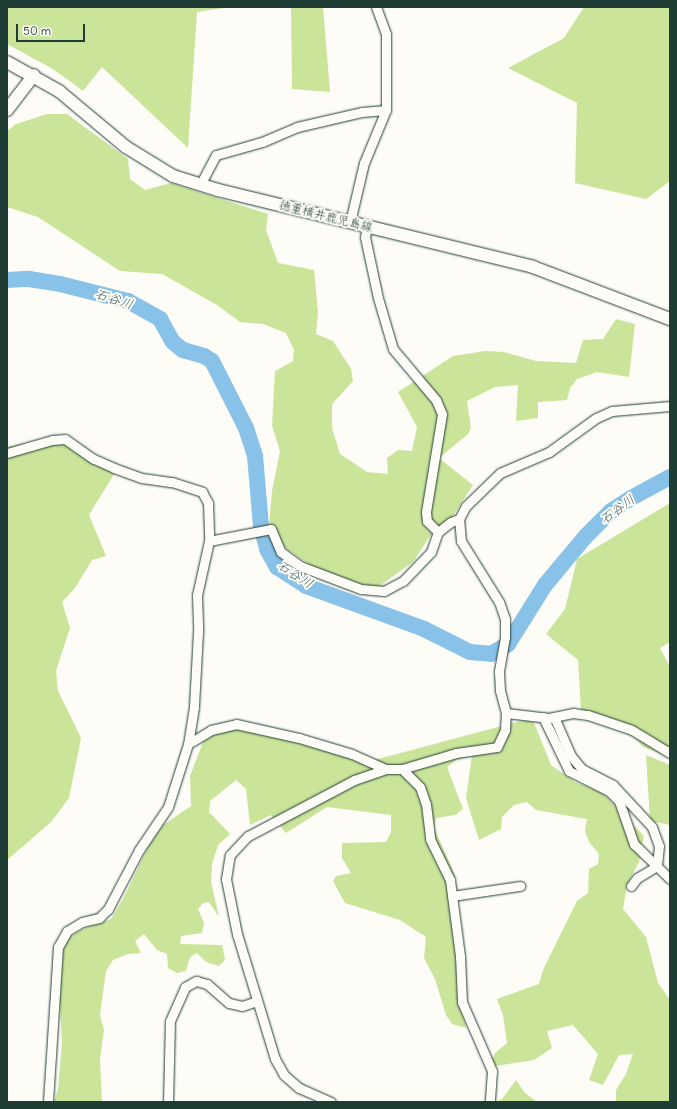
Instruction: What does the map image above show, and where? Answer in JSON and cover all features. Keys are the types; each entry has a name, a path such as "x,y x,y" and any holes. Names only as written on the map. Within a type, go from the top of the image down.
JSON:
{"main road":[{"name":"徳重横井鹿児島線","path":"7,62 34,75 59,91 148,162 173,176 200,185 533,267 670,319"},
{"path":"7,110 34,75"}],"street":[{"path":"350,222 364,163 386,110 386,34 376,7"},
{"path":"200,185 216,155 262,142 297,127 362,112 386,110"},
{"path":"367,226 366,238 378,298 393,349 436,400 442,414 426,512 427,521 438,532"},
{"path":"331,1102 299,1088 284,1075 275,1059 237,934 226,879 230,855 248,836 354,780 386,769 402,769 456,753 497,747 505,730 506,713 500,691 502,654 505,637 505,619 499,602 466,550 459,530 459,519 466,506 500,473 550,452 596,418 612,411 670,406"},
{"path":"7,453 52,440 64,439 94,459 114,468 142,478 172,482 202,492 208,503 209,542 197,595 198,632 194,707 188,744 168,807 139,850 108,909 99,918 82,922 67,931 58,947 48,1102"},
{"path":"209,542 256,530 271,529 281,552 300,566 373,592 394,588 403,581 431,552 438,532 451,522 459,519"},
{"path":"506,713 543,717 554,717 573,713 588,715 632,730 670,753"},
{"path":"543,717 569,771 609,791 619,801 634,844 670,879"},
{"path":"554,717 571,756 582,769 613,785 652,827 659,846 657,866"},
{"path":"188,744 211,730 236,724 299,738 352,754 386,769"},
{"path":"402,769 420,787 426,804 430,839 450,880 460,956 462,1002 492,1071 490,1102"},
{"path":"631,886 637,878 657,866"},
{"path":"452,896 520,886"},
{"path":"168,1102 170,1021 185,987 196,981 207,984 229,1003 242,1006 257,1001"}],"green space":[{"path":"7,7 230,7 197,12 188,148 102,67 83,91 53,69 7,44"},
{"path":"291,7 323,7 330,92 292,89"},
{"path":"584,7 670,7 670,181 646,199 575,183 577,103 508,68 564,38"},
{"path":"47,114 67,114 128,159 130,179 145,190 171,183 268,214 266,230 278,263 314,270 318,312 316,334 333,341 351,369 353,381 332,404 332,428 340,454 367,472 388,474 387,458 398,450 412,451 417,427 398,392 453,356 485,351 504,352 536,361 576,363 583,340 603,339 616,319 635,324 629,377 597,372 577,379 570,388 567,400 538,402 538,418 516,421 518,385 495,387 467,401 471,428 468,434 439,458 473,485 449,522 436,527 413,562 378,587 363,586 313,567 277,542 269,526 272,491 280,451 272,425 275,371 293,361 294,350 286,333 263,324 240,322 217,305 162,274 120,271 38,217 7,207 7,131 16,124"},
{"path":"43,440 62,442 116,471 89,515 106,556 92,560 75,588 62,602 70,628 56,671 58,691 81,738 69,798 51,822 7,860 7,447"},
{"path":"670,503 670,642 660,648 670,667 670,757 643,747 629,732 581,711 578,660 546,634 565,609 577,559"},
{"path":"532,718 551,765 575,782 603,793 644,836 639,862 627,885 623,909 646,937 658,983 670,1000 670,1102 616,1102 616,1090 626,1074 633,1054 619,1055 603,1085 589,1080 598,1054 573,1025 547,1031 552,1048 534,1060 489,1067 495,1053 507,1043 503,1015 497,999 539,984 543,970 577,901 588,893 589,869 598,864 599,854 589,842 585,831 587,819 536,810 527,802 514,805 502,817 501,829 479,840 466,798 472,755 457,760 447,767 463,809 455,815 436,818 434,828 455,875 449,896 456,927 461,1006 466,1028 452,1024 446,1015 435,979 424,958 426,937 400,920 345,903 333,881 336,876 351,873 342,858 342,843 386,842 391,832 391,815 327,807 286,833 271,815 250,825 246,789 236,780 210,801 209,812 230,834 218,845 212,864 211,882 219,917 209,902 203,903 198,909 204,923 202,933 181,936 180,944 222,945 225,960 219,966 206,962 197,953 190,957 186,971 177,973 168,968 167,954 157,950 144,934 135,941 141,953 128,954 113,960 106,971 100,1015 104,1030 100,1059 102,1102 54,1102 58,1089 62,1043 59,988 62,955 67,939 83,929 111,919 123,899 149,845 163,825 191,806 190,776 205,737 232,728 294,739 363,763"},
{"path":"646,755 670,765 670,825 650,821"},
{"path":"516,1080 525,1093 537,1102 496,1102 502,1099"}],"waterway":[{"name":"石谷川","path":"7,280 29,279 60,284 128,301 160,319 173,342 183,350 204,356 212,361 246,428 255,456 261,526 267,549 277,567 306,586 424,629 470,652 491,654 508,644 545,585 586,536 611,511 631,498 670,477"}]}
